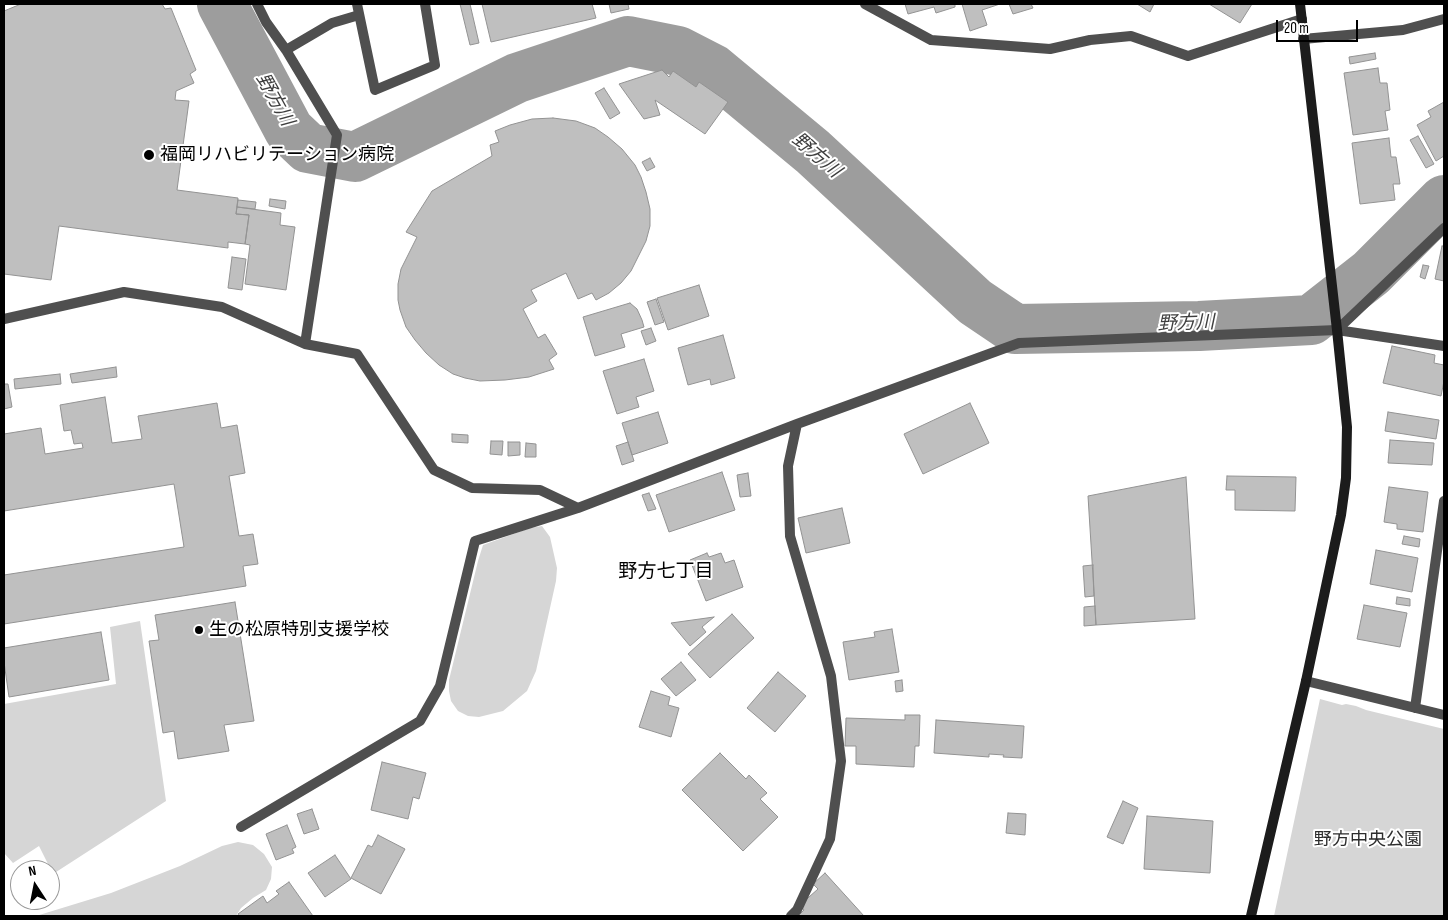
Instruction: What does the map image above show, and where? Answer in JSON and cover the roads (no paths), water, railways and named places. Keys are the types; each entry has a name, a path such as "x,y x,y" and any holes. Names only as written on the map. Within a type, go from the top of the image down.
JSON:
{"street":[{"path":"257,4 266,22 286,50 337,135 305,344"},
{"path":"357,4 375,90 435,65 425,4"},
{"path":"865,4 930,40 1050,49 1090,40 1130,36 1188,56 1302,18"},
{"path":"1251,916 1306,680 1341,514 1346,478 1347,427 1338,330 1300,4"},
{"path":"286,50 332,23 359,15"},
{"path":"1303,39 1403,30 1444,19"},
{"path":"1338,330 1444,228"},
{"path":"4,319 124,292 222,308 305,344 357,354 434,470 472,488 540,490 578,508"},
{"path":"241,827 420,721 440,686 474,542 578,508 797,424 1019,343 1338,330 1444,346"},
{"path":"791,916 797,910 830,839 841,761 831,676 790,536 788,466 797,424"},
{"path":"1415,708 1444,501"},
{"path":"1306,680 1444,715"}],"waterway":[{"name":"野方川","path":"222,4 289,130 308,148 355,157 517,78 628,41 678,51 713,69 813,152 975,302 1015,329 1199,326 1311,320 1371,273 1444,200"}],"place":[{"name":"福岡リハビリテーション病院","path":"149,155"},
{"name":"生の松原特別支援学校","path":"199,630"}],"district":[{"name":"野方七丁目","path":"666,572"}],"park label":[{"name":"野方中央公園","path":"1368,840"}]}
